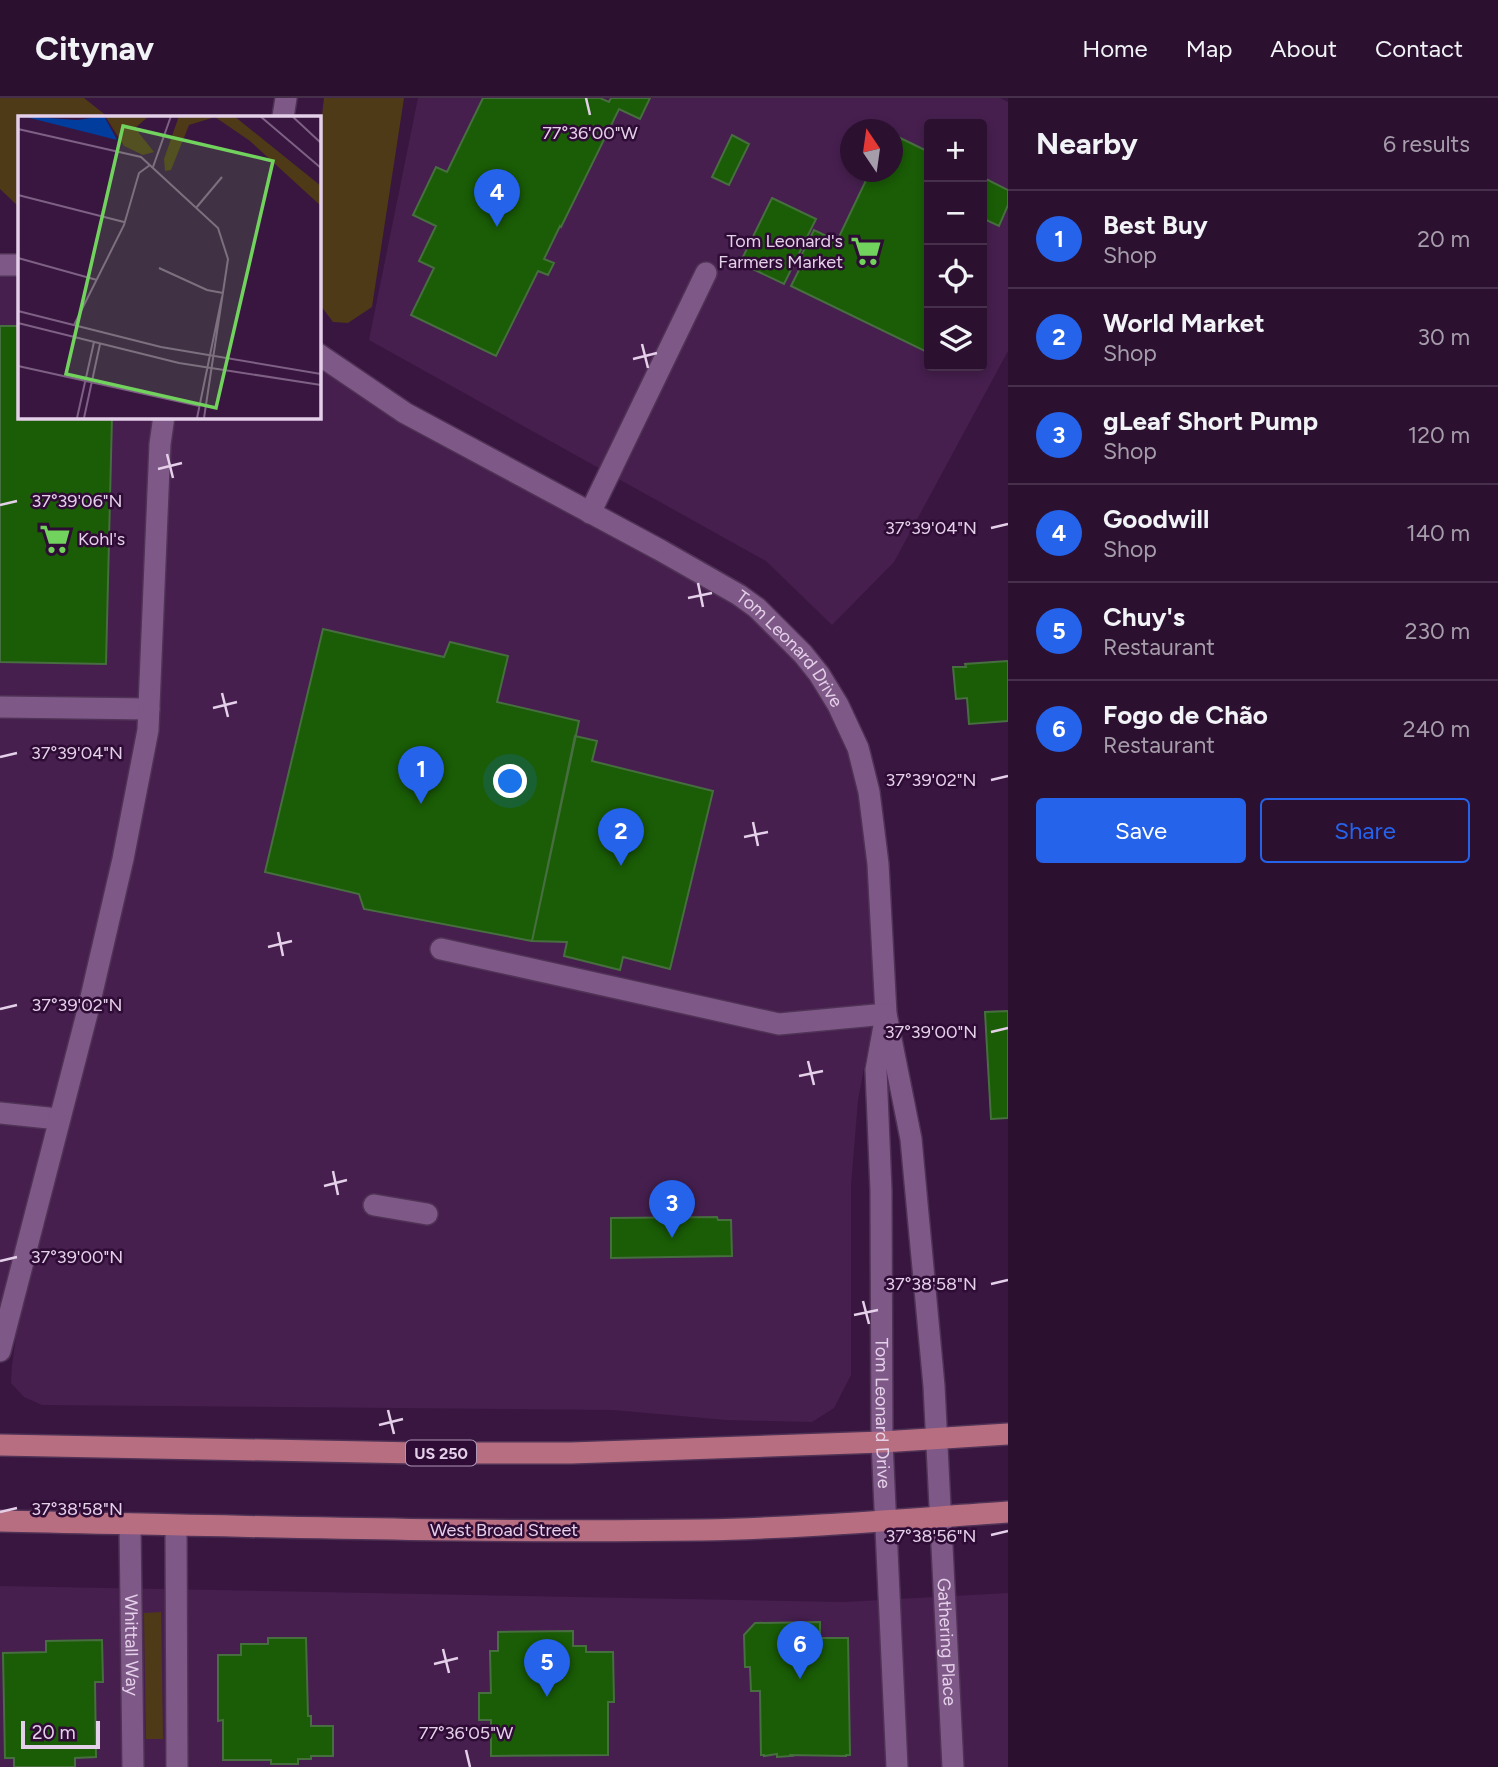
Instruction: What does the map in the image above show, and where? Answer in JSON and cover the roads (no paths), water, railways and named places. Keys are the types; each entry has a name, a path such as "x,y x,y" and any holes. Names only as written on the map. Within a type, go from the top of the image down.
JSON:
{"main road":[{"name":"US 250","path":"0,1445 570,1453 881,1442 1008,1434"},
{"name":"West Broad Street","path":"0,1521 485,1531 705,1530 885,1522 1008,1512"}],"street":[{"path":"283,116 286,98"},
{"path":"0,265 18,265"},
{"path":"590,513 706,274"},
{"name":"Tom Leonard Drive","path":"320,355 405,413 728,589 757,608 803,654 838,705 858,748 869,792 878,864 886,1014 911,1139 934,1386 941,1517"},
{"path":"0,1352 88,1010 123,859 148,730 160,444 164,418"},
{"path":"0,707 149,709"},
{"path":"441,949 779,1024 886,1014"},
{"name":"Tom Leonard Drive","path":"885,1522 881,1442 881,1190 876,1070 886,1014"},
{"path":"0,1113 58,1119"},
{"path":"374,1205 427,1214"},
{"name":"Gathering Place","path":"941,1517 953,1767"},
{"path":"885,1522 897,1767"},
{"name":"Whittall Way","path":"130,1524 133,1767"},
{"path":"176,1526 177,1767"}],"place":[{"name":"Goodwill","path":"497,227"},
{"name":"Tom Leonard's Farmers Market","path":"866,251"},
{"name":"Kohl's","path":"55,539"},
{"name":"Best Buy","path":"421,804"},
{"name":"World Market","path":"621,866"},
{"name":"gLeaf Short Pump","path":"672,1238"},
{"name":"Fogo de Chão","path":"800,1679"},
{"name":"Chuy's","path":"547,1697"}]}
